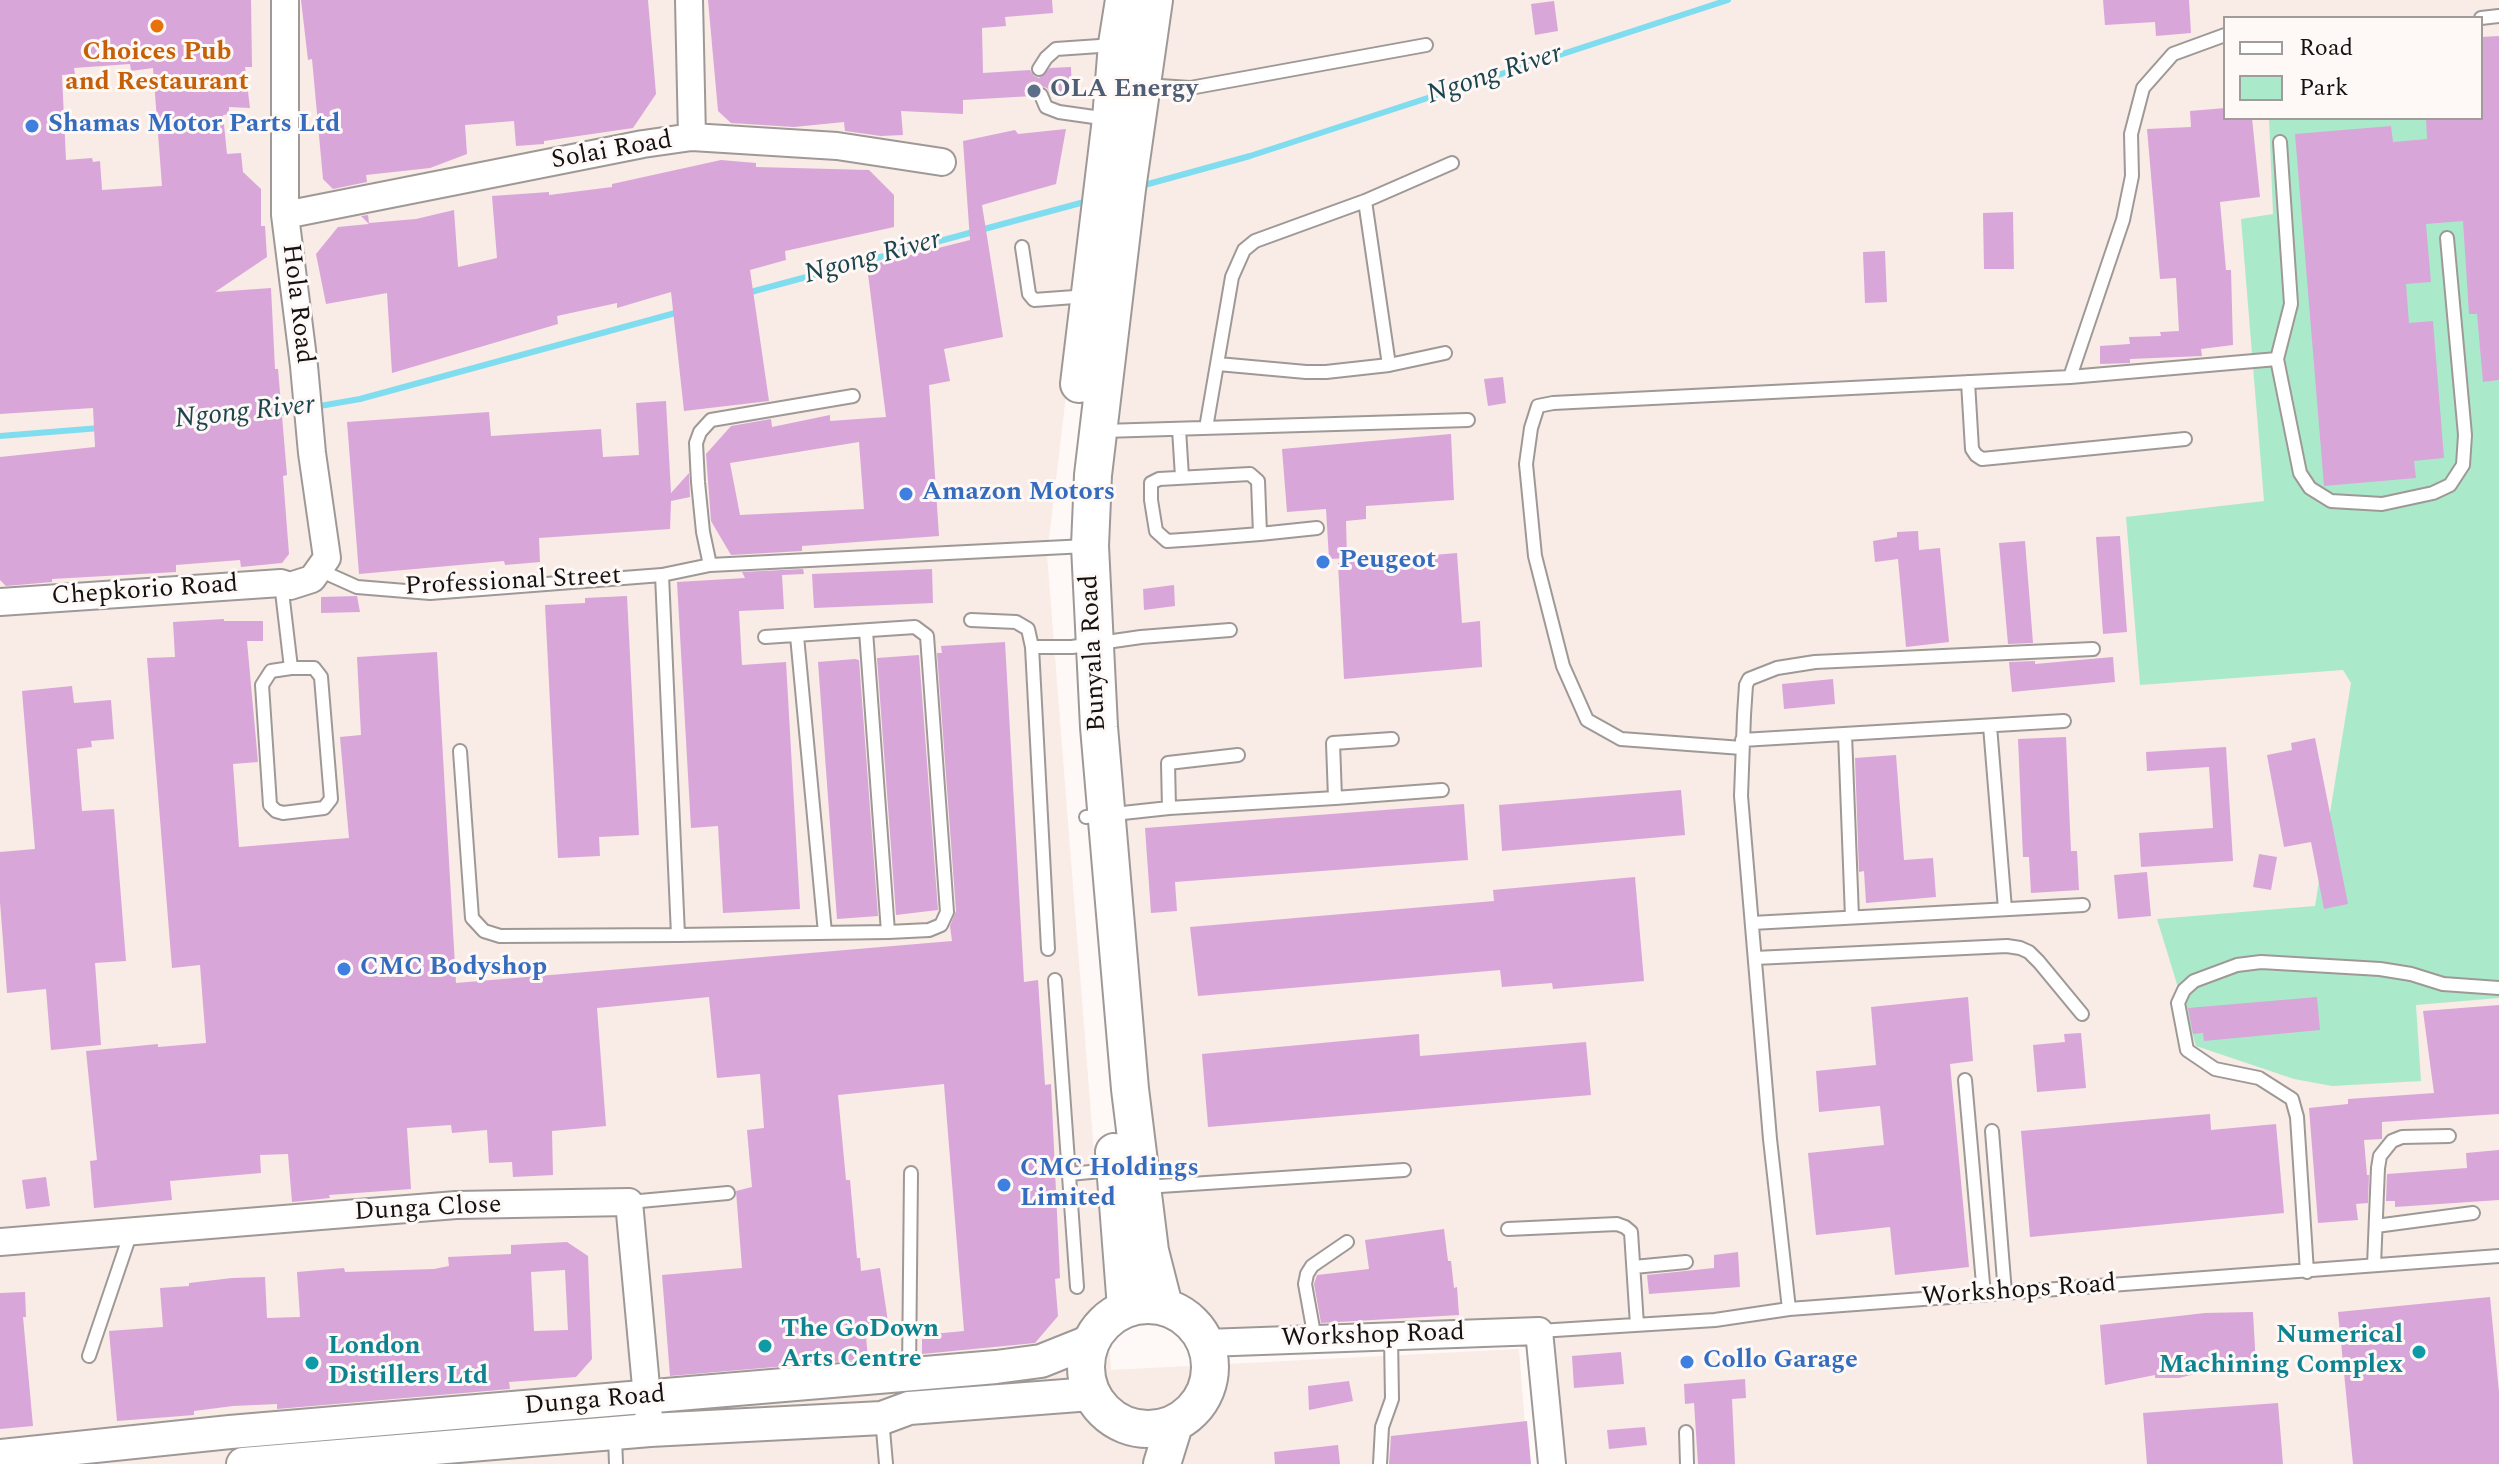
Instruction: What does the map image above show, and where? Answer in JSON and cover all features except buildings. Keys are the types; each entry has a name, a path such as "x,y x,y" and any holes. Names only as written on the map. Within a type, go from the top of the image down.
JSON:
{"main road":[{"name":"Bunyala Road","path":"1124,0 1088,296 1077,547 1096,816 1130,1089 1126,1308"},
{"name":"Bunyala Road","path":"1077,547 1093,475 1154,0"},
{"name":"Bunyala Road","path":"1129,1178 1164,1306"},
{"path":"1145,1304 1164,1306 1196,1326 1206,1343 1211,1367 1206,1391 1193,1411 1174,1425 1153,1430 1132,1429 1108,1415 1091,1394 1085,1367 1091,1341 1105,1321 1126,1308 1145,1304"},
{"path":"1162,1464 1174,1425"},
{"path":"1132,1429 1141,1464"}],"street":[{"name":"Hola Road","path":"285,0 285,215 327,558 319,570"},
{"path":"689,0 692,137"},
{"name":"Solai Road","path":"285,215 692,137 837,146 942,162"},
{"path":"285,584 312,579 319,570"},
{"name":"Chepkorio Road","path":"0,602 285,584"},
{"path":"629,1202 650,1430"},
{"name":"Dunga Close","path":"0,1242 456,1205 629,1202"},
{"path":"1539,1331 1552,1464"},
{"name":"Workshop Road","path":"1206,1343 1539,1331"},
{"name":"Dunga Road","path":"243,1464 616,1448 650,1430 904,1397 1041,1361 1091,1341"},
{"name":"Dunga Road","path":"0,1456 230,1432 648,1398 1091,1394"},
{"path":"230,1432 232,1464"}],"lane":[{"path":"2070,377 2123,220 2132,176 2131,134 2143,88 2173,54 2223,36"},
{"path":"1039,69 1056,49 1117,44"},
{"path":"1141,85 1190,88 1426,45"},
{"path":"1041,95 1046,107 1059,112 1111,119"},
{"path":"2280,142 2291,304 2277,359 2300,473 2310,488 2331,501 2382,504 2433,493 2450,485 2463,465 2465,435 2447,238"},
{"path":"1206,428 1232,277 1244,250 1255,241 1365,201 1452,163"},
{"path":"1365,201 1389,365"},
{"path":"1022,247 1029,294 1034,300 1088,296"},
{"path":"1218,364 1306,372 1389,365 1445,353"},
{"path":"2064,721 1845,734 1742,744 1621,739 1587,720 1563,666 1535,556 1526,464 1538,406 2070,377 2277,359"},
{"path":"1968,382 1972,449 1982,459 2185,439"},
{"path":"710,565 698,482 696,443 700,432 711,420 853,396"},
{"path":"1098,432 1468,420"},
{"path":"1179,429 1182,477"},
{"path":"1260,534 1258,481 1250,474 1159,479 1151,483 1156,531 1167,541 1260,534 1317,528"},
{"name":"Professional Street","path":"319,570 357,587 430,593 662,575 710,565 1077,547"},
{"path":"662,575 678,935"},
{"path":"285,584 291,668"},
{"path":"971,620 1023,624 1028,629 1032,647 1048,949"},
{"path":"460,751 472,918 484,931 500,936 678,935 888,932 929,930 941,925 947,912 927,636 915,627 765,637"},
{"path":"1032,647 1083,646 1141,637 1230,630"},
{"path":"866,631 888,932"},
{"path":"797,636 825,933"},
{"path":"1789,1309 1770,1139 1741,796 1746,685 1749,679 1777,668 1815,662 2093,649"},
{"path":"291,668 314,668 321,677 331,799 324,808 283,813 270,805 262,685 271,671 291,668"},
{"path":"1990,726 2005,909"},
{"path":"1845,734 1852,917"},
{"path":"1335,798 1333,743 1392,739"},
{"path":"1169,808 1168,763 1238,755"},
{"path":"1096,816 1169,808 1442,790"},
{"path":"1752,923 2083,905"},
{"path":"1755,958 2007,946 2020,948 2039,962 2082,1014"},
{"path":"2307,1272 2297,1117 2292,1099 2259,1078 2215,1069 2187,1050 2178,1003 2184,990 2194,981 2237,965 2261,962 2380,969 2443,984 2499,988"},
{"path":"1055,980 1077,1287"},
{"path":"1965,1080 1984,1295"},
{"path":"1992,1131 2005,1293"},
{"path":"2374,1265 2378,1168 2385,1148 2402,1137 2449,1136"},
{"path":"1069,1174 1129,1178 1404,1170"},
{"path":"886,1464 904,1397 911,1173"},
{"path":"629,1202 728,1193"},
{"path":"2376,1226 2473,1213"},
{"path":"1508,1229 1617,1224 1625,1227 1631,1232 1637,1325"},
{"path":"89,1356 131,1232"},
{"path":"1315,1339 1305,1284 1307,1274 1312,1266 1347,1242"},
{"name":"Workshops Road","path":"1539,1331 1715,1320 1789,1309 2499,1256"},
{"path":"1634,1267 1686,1262"},
{"path":"1380,1464 1382,1427 1392,1399 1391,1336"},
{"path":"1686,1432 1687,1464"}],"shaded area":[{"path":"0,0 1113,0 1047,555 1111,1370 1519,1349 1528,1464 0,1464"},
{"path":"1158,0 2499,0 2499,1464 1561,1464 1548,1318 1208,1346 1138,1296 1087,589"}],"green space":[{"path":"2499,92 2499,998 2416,1005 2421,1081 2332,1086 2294,1079 2196,1046 2157,919 2315,906 2351,683 2343,670 2140,685 2126,517 2264,501 2241,219 2273,214 2269,120 2483,120 2483,115"}],"waterway":[{"name":"Ngong River","path":"1141,186 1250,156 1728,0"},
{"name":"Ngong River","path":"747,293 1088,201"},
{"name":"Ngong River","path":"314,407 360,399 679,312"},
{"name":"Ngong River","path":"275,414 303,409"},
{"name":"Ngong River","path":"0,436 100,428"}],"place":[{"name":"Choices Pub and Restaurant","path":"157,26"},
{"name":"OLA Energy","path":"1034,91"},
{"name":"Shamas Motor Parts Ltd","path":"32,126"},
{"name":"Amazon Motors","path":"906,494"},
{"name":"Peugeot","path":"1323,562"},
{"name":"CMC Bodyshop","path":"344,969"},
{"name":"CMC Holdings Limited","path":"1004,1185"},
{"name":"The GoDown Arts Centre","path":"765,1346"},
{"name":"Numerical Machining Complex","path":"2419,1352"},
{"name":"Collo Garage","path":"1687,1362"},
{"name":"London Distillers Ltd","path":"312,1363"}]}
